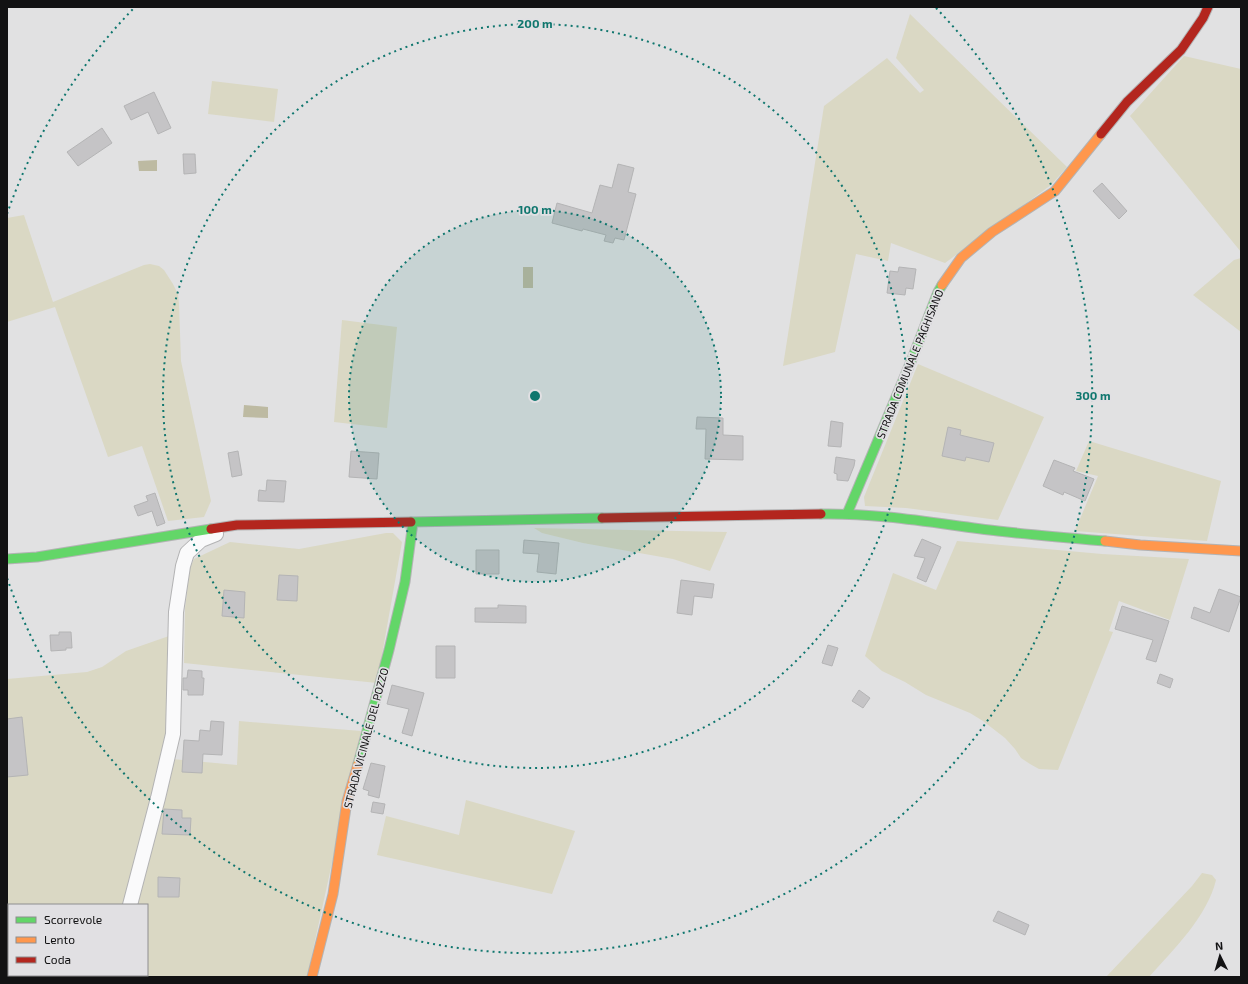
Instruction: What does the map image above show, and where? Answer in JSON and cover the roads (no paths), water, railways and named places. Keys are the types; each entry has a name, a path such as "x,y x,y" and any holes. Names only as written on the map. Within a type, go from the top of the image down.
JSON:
{"street":[{"name":"STRADA COMUNALE PAGHISANO","path":"847,514 912,359 938,292 961,258 992,232 1055,191 1127,102 1181,50 1203,18 1208,7"},
{"path":"7,559 38,557 237,525 847,514 894,517 999,531 1140,545 1241,551"},
{"name":"STRADA VICINALE DEL POZZO","path":"312,977 333,894 347,801 366,738 405,582 413,522"},
{"path":"130,904 173,734 176,612 182,566 187,553 201,540 237,525"}]}
